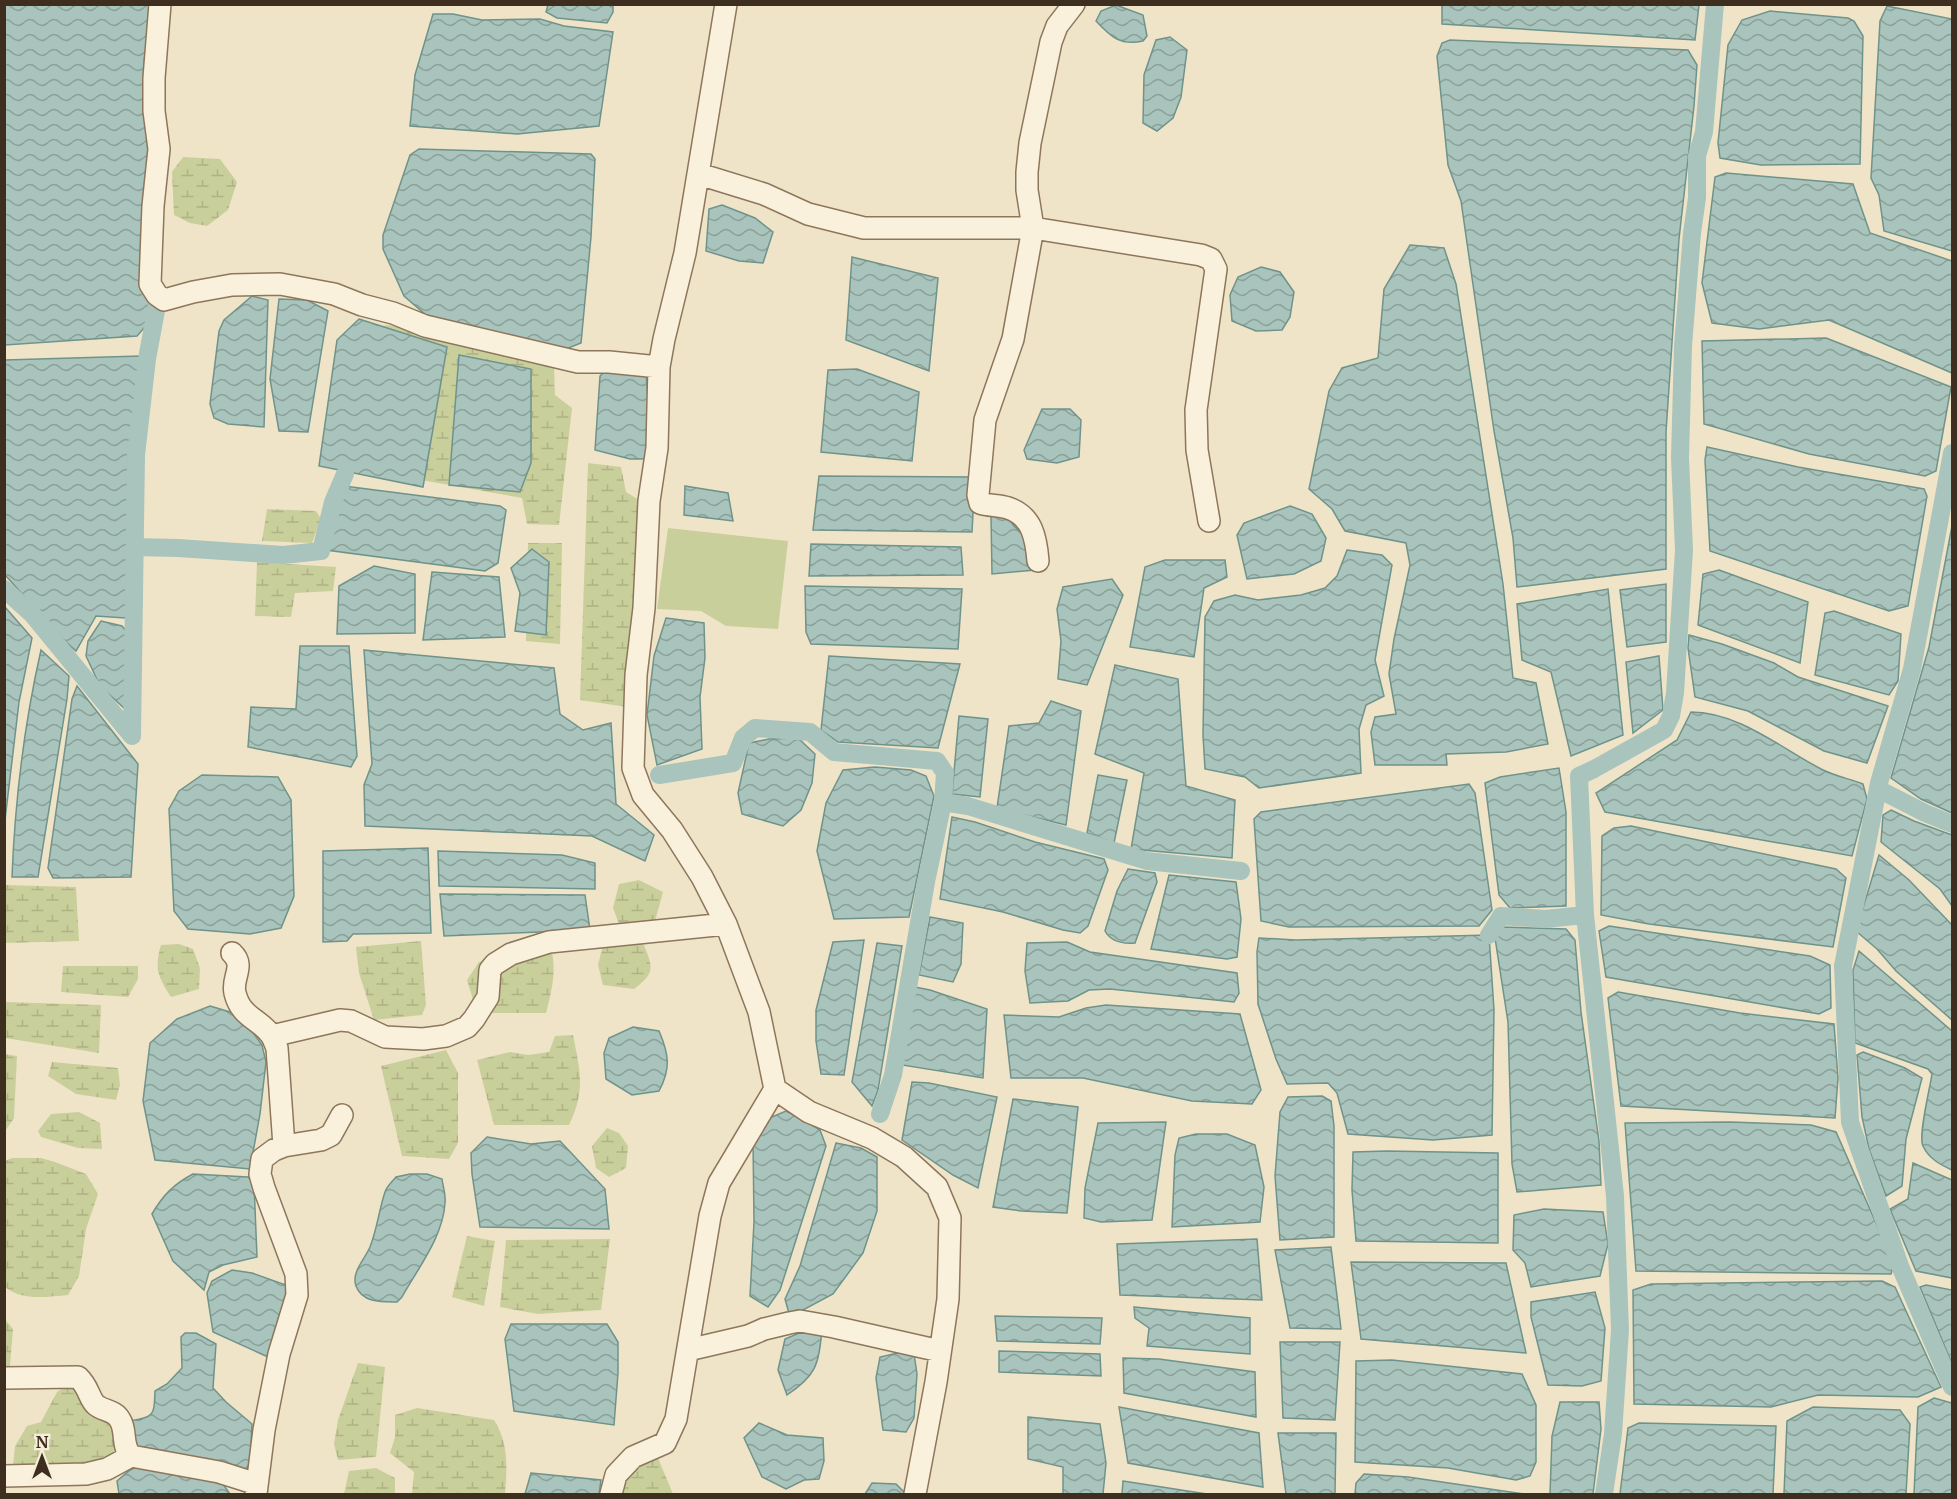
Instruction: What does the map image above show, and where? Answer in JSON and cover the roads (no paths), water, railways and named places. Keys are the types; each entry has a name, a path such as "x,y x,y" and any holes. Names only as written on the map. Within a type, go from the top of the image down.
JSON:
{"street":[{"path":"160,4 154,78 154,111 159,150 153,206 150,284 157,295 164,300 232,285 280,284 334,294 362,305 393,313 424,326 578,362 609,362 659,367"},
{"path":"726,4 685,253 659,367 657,448 649,501 644,608 636,675 633,768 643,795 678,839 702,877 726,924 759,1012 776,1089 809,1112 872,1138 904,1156 937,1187 950,1218 948,1299 915,1494"},
{"path":"1038,561 1034,531 1026,518 1007,507 980,503 978,495 986,420 1013,339 1033,228 1027,190 1030,143 1051,42 1057,26 1074,4"},
{"path":"699,174 764,194 808,214 864,228 1033,228 1201,255 1211,259 1216,269 1197,410 1197,450 1209,521"},
{"path":"272,1036 340,1020 351,1021 385,1037 423,1039 446,1036 466,1027 474,1019 488,997 490,970 511,954 549,942 726,924"},
{"path":"232,952 238,963 234,991 242,1010 272,1036 277,1048 284,1146"},
{"path":"611,1494 616,1475 633,1457 665,1443 676,1419 710,1216 718,1183 776,1089"},
{"path":"4,1378 78,1377 89,1390 97,1406 117,1415 122,1421 125,1449 130,1455 219,1472 256,1489 264,1430 279,1354 297,1295 296,1274 276,1225 260,1173 262,1159 284,1146 321,1140 331,1135 342,1115"},
{"path":"688,1350 800,1321 940,1351"},
{"path":"4,1476 86,1474 107,1469 130,1455"}],"water":[{"path":"1442,4 1699,5 1695,40 1442,24"},
{"path":"5,5 151,5 144,63 154,296 151,320 137,336 5,345"},
{"path":"548,5 613,5 613,12 607,23 557,18 546,12"},
{"path":"1116,5 1143,15 1147,36 1143,41 1128,42 1116,39 1096,21 1101,11"},
{"path":"1887,6 1952,19 1952,251 1884,231 1879,195 1871,178 1880,21"},
{"path":"1770,11 1848,18 1854,21 1863,36 1860,164 1761,165 1720,158 1718,143 1728,45 1742,20"},
{"path":"433,14 453,14 482,20 540,19 564,26 613,32 599,126 517,134 410,126 415,75"},
{"path":"1170,37 1187,50 1181,97 1173,118 1157,131 1143,123 1144,75 1156,40"},
{"path":"1450,40 1688,50 1697,65 1679,239 1666,432 1666,569 1517,587 1513,538 1494,431 1461,201 1448,165 1437,56 1442,43"},
{"path":"419,149 591,154 595,159 591,237 581,343 566,349 453,324 426,315 404,296 383,249 383,235 410,155"},
{"path":"1726,173 1853,184 1870,233 1952,261 1952,373 1829,320 1759,329 1712,323 1702,283 1715,177"},
{"path":"722,205 755,218 773,232 763,263 739,261 706,251 709,209"},
{"path":"1410,245 1444,248 1456,284 1503,584 1513,678 1536,683 1548,744 1506,752 1446,754 1447,765 1375,765 1371,732 1375,717 1396,714 1389,674 1410,565 1406,543 1345,531 1332,509 1309,489 1329,391 1342,368 1378,358 1384,289"},
{"path":"852,257 938,278 929,371 846,340"},
{"path":"1261,267 1280,272 1294,292 1290,317 1282,330 1256,331 1232,321 1230,295 1238,277"},
{"path":"252,296 268,300 264,427 228,424 214,418 210,404 219,331 224,320"},
{"path":"279,299 307,300 328,311 308,432 279,431 270,379"},
{"path":"359,319 447,347 423,487 319,466 337,340"},
{"path":"1826,338 1951,387 1936,471 1925,476 1809,454 1704,424 1702,341"},
{"path":"459,355 531,369 531,463 520,492 449,485"},
{"path":"140,356 142,369 132,456 131,609 125,618 96,616 76,651 5,575 5,360"},
{"path":"608,368 646,372 649,415 645,459 630,459 595,450 600,376"},
{"path":"857,369 919,392 912,461 821,452 828,370"},
{"path":"1042,409 1070,409 1081,420 1079,457 1057,463 1027,459 1024,450"},
{"path":"1707,447 1798,467 1924,489 1927,496 1908,606 1889,611 1710,551 1705,460"},
{"path":"819,476 975,477 972,532 813,530"},
{"path":"344,486 500,506 506,510 498,563 485,571 326,550"},
{"path":"685,486 728,493 733,521 684,515"},
{"path":"1290,506 1312,514 1326,538 1321,561 1294,574 1247,579 1237,535 1244,523"},
{"path":"1004,511 1014,526 1033,543 1035,570 992,574 991,517"},
{"path":"1952,526 1952,813 1921,799 1891,778 1929,647"},
{"path":"811,544 961,547 963,575 809,576"},
{"path":"532,549 549,562 546,635 515,631 520,593 511,568"},
{"path":"1347,550 1382,555 1392,565 1375,660 1384,696 1366,705 1359,729 1361,773 1259,788 1245,777 1205,769 1203,735 1205,617 1214,601 1235,595 1258,600 1301,595 1325,588 1337,576"},
{"path":"1165,560 1225,560 1227,577 1204,588 1194,657 1130,647 1145,567"},
{"path":"374,566 415,574 415,633 337,634 339,586"},
{"path":"1719,570 1808,602 1800,663 1698,625 1703,574"},
{"path":"432,572 499,577 505,637 423,640"},
{"path":"1112,579 1123,595 1087,685 1058,679 1061,641 1057,609 1063,587"},
{"path":"1666,584 1666,642 1627,647 1620,590"},
{"path":"805,586 962,589 958,649 811,644 806,632"},
{"path":"1608,589 1623,735 1571,756 1551,672 1522,660 1517,604"},
{"path":"5,607 32,638 19,702 5,820"},
{"path":"1834,611 1901,634 1898,681 1889,695 1815,675 1825,613"},
{"path":"666,618 704,623 705,658 700,697 702,749 657,765 647,715 654,656"},
{"path":"101,621 122,626 127,632 131,692 124,708 100,686 86,656 88,641"},
{"path":"1689,635 1774,663 1798,677 1888,706 1867,763 1824,751 1748,711 1695,697 1688,648"},
{"path":"300,646 349,646 357,756 351,767 248,747 251,707 296,709"},
{"path":"41,650 69,676 67,699 38,877 12,877 21,763"},
{"path":"364,650 554,668 560,714 583,730 611,723 616,804 654,835 645,861 592,836 365,826 364,785 372,764"},
{"path":"829,656 960,664 938,748 838,742 821,730"},
{"path":"1659,656 1663,710 1633,733 1626,662"},
{"path":"1115,665 1178,679 1186,786 1235,800 1232,858 1131,849 1144,773 1095,754"},
{"path":"77,686 138,764 131,877 53,878 48,868 72,699"},
{"path":"1051,701 1081,711 1066,825 997,808 1009,726 1039,723"},
{"path":"1691,712 1726,718 1743,725 1823,770 1863,784 1867,799 1852,856 1605,812 1596,793 1677,740"},
{"path":"959,716 988,719 980,797 952,794"},
{"path":"798,738 815,754 812,783 801,810 783,826 742,814 738,793 749,743 769,739"},
{"path":"875,767 911,770 926,776 934,796 909,917 834,919 817,851 826,803 843,770"},
{"path":"1559,768 1566,812 1566,906 1510,908 1499,895 1485,783 1500,777"},
{"path":"202,775 278,777 291,800 294,896 281,928 250,934 188,929 174,911 169,809 179,791"},
{"path":"1098,775 1127,780 1114,843 1087,833"},
{"path":"1469,784 1475,793 1492,910 1479,926 1289,927 1261,921 1254,819 1261,812"},
{"path":"1891,810 1952,835 1952,906 1940,889 1881,842 1883,815"},
{"path":"952,817 975,822 1035,842 1104,859 1108,870 1088,926 1080,933 1063,930 1003,912 940,899"},
{"path":"1631,826 1836,869 1846,878 1833,947 1649,924 1601,915 1602,836 1614,828"},
{"path":"428,848 431,933 353,934 347,941 323,942 323,851"},
{"path":"438,851 562,855 595,863 595,889 439,886"},
{"path":"1879,855 1909,880 1952,925 1952,1020 1896,971 1877,949 1856,931"},
{"path":"1128,869 1155,873 1157,882 1135,943 1118,942 1105,931 1117,891"},
{"path":"1169,875 1236,882 1241,919 1237,957 1227,959 1151,949"},
{"path":"440,894 585,895 590,930 444,936"},
{"path":"930,917 963,923 961,964 953,982 919,975"},
{"path":"1609,926 1810,956 1830,965 1831,1008 1819,1014 1606,977 1599,931"},
{"path":"1503,927 1566,929 1575,940 1581,1012 1599,1141 1601,1185 1517,1192 1512,1164 1508,1022 1495,938"},
{"path":"1489,935 1494,1010 1492,1135 1433,1140 1348,1134 1337,1093 1328,1083 1287,1084 1276,1059 1258,1004 1259,938 1296,940"},
{"path":"864,940 844,1075 821,1074 816,1041 816,1010 833,942"},
{"path":"1067,942 1090,952 1237,973 1239,993 1234,1002 1110,989 1089,990 1068,1001 1030,1003 1025,971 1027,943"},
{"path":"877,943 902,946 878,1090 872,1106 852,1082"},
{"path":"1859,951 1952,1031 1952,1170 1932,1158 1923,1146 1923,1123 1932,1074 1928,1069 1855,1043 1853,970"},
{"path":"915,987 987,1009 983,1078 902,1065"},
{"path":"1618,992 1740,1013 1834,1024 1838,1078 1835,1118 1621,1106 1608,998"},
{"path":"1106,1005 1240,1014 1261,1090 1252,1104 1192,1101 1083,1078 1011,1078 1004,1015 1059,1017 1086,1008"},
{"path":"210,1006 240,1015 262,1045 266,1062 250,1169 155,1160 143,1101 150,1043 177,1019"},
{"path":"633,1027 659,1031 667,1054 667,1068 659,1091 632,1095 606,1079 604,1053 609,1038"},
{"path":"1863,1052 1905,1068 1922,1078 1906,1139 1902,1186 1886,1196 1869,1149 1862,1117 1857,1055"},
{"path":"912,1082 929,1083 997,1097 978,1188 953,1175 902,1140"},
{"path":"1322,1096 1331,1101 1334,1126 1334,1237 1280,1240 1275,1176 1280,1112 1288,1097"},
{"path":"1013,1099 1078,1107 1067,1213 993,1207"},
{"path":"786,1111 820,1130 826,1146 780,1290 768,1307 750,1296 754,1222 753,1141 760,1122"},
{"path":"1166,1122 1152,1220 1101,1222 1084,1218 1085,1188 1098,1123"},
{"path":"1730,1122 1811,1125 1836,1132 1894,1264 1891,1274 1636,1271 1625,1123"},
{"path":"1196,1134 1227,1134 1255,1145 1264,1187 1260,1222 1172,1227 1175,1155 1179,1138"},
{"path":"487,1137 531,1144 560,1141 605,1189 609,1229 480,1227 471,1153"},
{"path":"836,1143 861,1148 877,1157 877,1211 863,1253 833,1294 790,1317 785,1299 800,1266"},
{"path":"1353,1152 1498,1153 1498,1243 1356,1241 1352,1190"},
{"path":"1913,1163 1952,1180 1952,1278 1916,1271 1890,1209 1908,1199"},
{"path":"193,1174 248,1177 254,1183 257,1257 223,1265 209,1272 204,1290 173,1261 152,1214 169,1191"},
{"path":"427,1174 442,1179 445,1200 440,1228 429,1252 397,1302 368,1299 359,1292 355,1276 370,1247 388,1186 396,1177"},
{"path":"1544,1209 1603,1212 1608,1244 1600,1276 1531,1287 1525,1263 1513,1250 1514,1215"},
{"path":"1257,1239 1262,1300 1120,1295 1117,1244"},
{"path":"1331,1247 1341,1329 1290,1328 1275,1250"},
{"path":"1351,1262 1506,1263 1526,1353 1361,1339"},
{"path":"232,1270 252,1273 286,1285 292,1302 268,1357 213,1332 207,1293 212,1281"},
{"path":"1882,1281 1895,1287 1941,1387 1918,1397 1818,1395 1771,1407 1634,1404 1633,1290 1651,1284"},
{"path":"1926,1285 1952,1290 1952,1364 1920,1287"},
{"path":"1595,1292 1605,1328 1601,1381 1582,1386 1548,1385 1531,1317 1531,1302"},
{"path":"1134,1307 1250,1318 1250,1354 1147,1346 1149,1328 1135,1318"},
{"path":"995,1316 1102,1318 1100,1344 997,1341"},
{"path":"511,1324 607,1324 618,1342 614,1425 514,1411 505,1339"},
{"path":"806,1330 822,1331 817,1361 805,1381 787,1395 778,1370 785,1339"},
{"path":"185,1333 196,1333 216,1344 213,1388 252,1424 250,1463 243,1473 133,1452 130,1421 152,1414 155,1391 167,1384 182,1368 181,1337"},
{"path":"1280,1342 1340,1342 1335,1420 1283,1418"},
{"path":"906,1351 914,1354 917,1374 914,1418 906,1432 883,1430 876,1378 880,1357"},
{"path":"999,1351 1100,1354 1101,1376 999,1372"},
{"path":"1123,1358 1159,1359 1255,1372 1256,1417 1124,1393"},
{"path":"1392,1360 1522,1374 1536,1405 1536,1462 1530,1476 1516,1480 1448,1468 1355,1462 1356,1361"},
{"path":"1934,1398 1952,1403 1952,1494 1914,1494 1918,1407"},
{"path":"1560,1402 1599,1402 1601,1429 1593,1494 1550,1494 1552,1436"},
{"path":"1119,1407 1259,1433 1263,1487 1128,1463"},
{"path":"1813,1407 1900,1410 1910,1424 1906,1494 1784,1494 1787,1421"},
{"path":"1028,1417 1100,1424 1106,1463 1103,1494 1063,1494 1063,1467 1028,1459"},
{"path":"759,1423 787,1435 823,1438 824,1461 819,1479 804,1480 786,1489 762,1477 744,1438"},
{"path":"1639,1423 1776,1426 1773,1494 1620,1494 1628,1428"},
{"path":"1278,1433 1336,1433 1335,1494 1286,1494"},
{"path":"145,1463 218,1477 230,1494 119,1494 117,1481 130,1470"},
{"path":"531,1473 601,1480 599,1494 525,1494"},
{"path":"1364,1474 1408,1477 1524,1494 1355,1494 1356,1483"},
{"path":"1123,1481 1207,1494 1122,1494"},
{"path":"872,1483 896,1484 906,1494 865,1494"}],"waterway":[{"path":"1604,1494 1613,1434 1620,1330 1615,1196 1585,915 1579,776 1664,730 1671,716 1675,693 1684,550 1680,458 1683,346 1697,198 1697,156 1704,132 1715,4"},
{"path":"4,589 32,614 132,736 136,455 147,359 157,305"},
{"path":"1952,453 1912,669 1879,783 1843,966 1850,1122 1900,1266 1952,1387"},
{"path":"134,547 283,555 321,551 333,502 345,474"},
{"path":"659,775 733,763 743,738 755,728 810,732 834,752 937,761 945,773 943,802 926,882 893,1075 880,1114"},
{"path":"1878,789 1952,824"},
{"path":"943,802 968,806 1147,861 1241,871"},
{"path":"1489,935 1501,916 1545,919 1585,915"}]}
